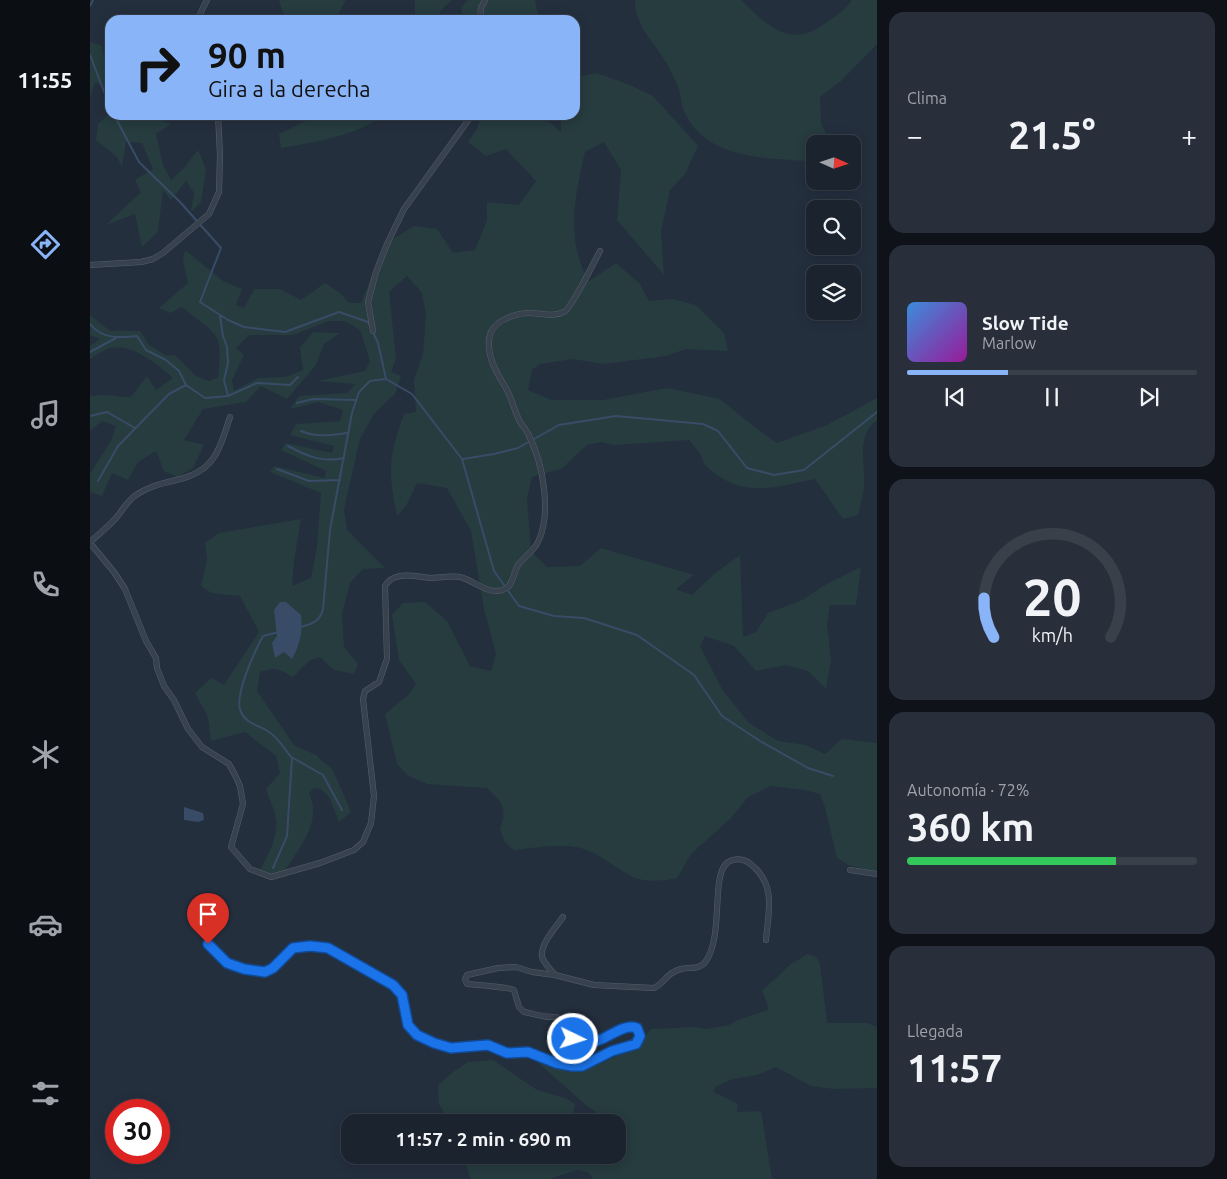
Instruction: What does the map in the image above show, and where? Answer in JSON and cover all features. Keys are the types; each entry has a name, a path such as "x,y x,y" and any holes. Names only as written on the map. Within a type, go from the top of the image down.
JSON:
{"street":[{"path":"200,15 207,0"},
{"path":"481,15 485,0"},
{"path":"90,266 153,259 203,221 216,203 219,192 218,120"},
{"path":"373,331 368,302 376,272 387,244 404,209 468,120"},
{"path":"230,417 222,442 209,465 201,472 154,486 135,496 117,518 90,542 125,589 146,641 156,658 164,686 174,700 188,730 202,747 229,764 235,774 240,786 243,804 231,847 250,869 271,877 329,860 354,850 363,842 371,823 374,796 363,699 365,691 379,682 387,659 385,586 396,577 406,575 431,578 458,577 489,590 497,591 509,585 519,565 528,557 537,544 542,533 545,511 543,483 535,449 495,370 489,339 498,323 513,316 526,313 554,315 564,312 574,300 580,284 600,251"},
{"path":"208,944 227,963 244,969 265,972 273,968 293,948 310,946 328,948 393,985 402,995 408,1025 417,1035 434,1043 451,1048 488,1045 507,1053 528,1052 556,1063 582,1066 612,1051 636,1044 639,1031 633,1026 592,1042 573,1039 564,1033 557,1017 539,1017 532,1013 524,1012 520,1007 514,990 509,987 497,988 467,984 465,979 467,975 516,967 532,972 554,974 594,985 611,984 654,988 662,984 667,975 681,969 698,967 705,963 713,947 720,880 725,865 733,860 742,859 750,863 764,876 770,889 766,940"},
{"path":"850,870 877,874"},
{"path":"554,974 542,958 542,952 563,917"}],"green space":[{"path":"279,0 346,0 338,15 284,15"},
{"path":"415,0 452,0 440,11 440,15 415,15"},
{"path":"468,0 535,0 538,15 463,15 461,8"},
{"path":"635,0 741,0 770,26 790,34 801,34 813,31 826,23 843,10 852,0 877,0 877,44 841,81 820,97 821,123 827,135 806,135 806,161 771,159 720,147 705,138 693,127 682,106 679,89 672,73 646,34 636,9"},
{"path":"90,42 102,46 105,61 105,88 95,82 90,97"},
{"path":"597,73 653,96 698,146 685,174 670,190 661,231 664,275 617,220 621,170 604,142 585,152 574,218 577,250 589,281 616,263 640,284 649,301 672,299 696,305 724,333 728,351 686,349 666,356 604,364 573,359 540,364 532,370 528,390 552,400 603,400 667,388 720,399 777,443 827,425 877,398 877,420 870,427 864,442 864,488 858,515 843,519 815,479 771,488 745,487 732,483 719,476 704,464 702,456 689,440 615,445 601,442 587,445 561,469 532,477 527,498 531,551 547,567 580,566 601,548 694,575 676,589 692,595 714,574 740,555 743,637 756,632 768,613 802,600 825,585 861,567 856,605 830,605 827,624 831,660 826,689 808,671 786,665 756,671 734,646 705,636 700,646 723,691 749,723 778,741 806,745 825,754 842,739 877,743 877,872 848,865 837,858 820,794 805,790 771,786 748,797 731,818 691,854 677,878 660,881 631,876 597,855 576,847 549,846 514,850 505,842 500,829 503,816 502,806 487,788 427,784 407,775 397,764 385,714 408,695 416,684 399,660 392,615 403,603 425,602 447,621 470,666 491,671 496,654 484,609 471,531 447,488 417,483 406,506 397,516 391,476 392,454 404,414 416,412 414,380 423,354 426,315 422,293 407,276 389,292 396,359 391,372 401,376 395,394 374,414 360,439 344,509 347,530 385,568 363,569 350,583 342,614 344,647 358,664 354,674 334,670 320,657 309,661 293,677 273,669 265,670 260,672 257,691 294,745 316,755 333,770 351,812 339,822 329,797 321,789 314,788 309,793 313,804 311,825 302,845 283,874 271,877 258,873 274,841 275,816 266,789 280,773 276,756 245,732 211,741 208,717 195,693 211,678 224,685 259,632 240,596 211,593 201,586 207,560 205,543 219,533 301,519 292,586 311,578 317,546 321,493 270,472 274,466 325,478 326,471 281,450 286,443 332,453 334,446 290,435 296,424 340,421 343,410 318,402 290,409 299,396 347,393 355,384 317,381 365,371 370,361 360,330 345,321 329,321 293,335 249,335 236,348 244,355 232,380 234,391 258,378 286,377 303,370 300,347 313,332 340,333 324,344 316,365 287,399 261,386 246,402 203,409 184,440 204,445 193,468 178,477 164,471 156,451 138,462 128,480 112,473 102,496 90,492 90,474 112,439 116,426 102,421 90,431 90,395 131,397 147,376 156,390 173,378 145,356 128,349 111,348 90,359 90,346 100,339 90,335 90,315 110,331 140,331 149,345 167,356 175,355 196,376 209,381 218,377 220,350 215,334 182,307 170,313 159,308 188,283 183,261 185,250 223,281 242,289 236,305 244,308 254,289 280,289 301,300 325,283 340,293 349,303 361,303 388,242 414,226 437,229 453,253 475,250 487,220 487,202 519,205 536,181 506,149 486,156 468,142 477,129 480,120 547,120 561,132 561,120 580,120 580,76"},
{"path":"105,118 105,120 159,120 171,124 156,134 163,165 171,180 183,169 198,150 206,169 201,202 191,212 194,193 186,181 171,200 163,190 158,232 142,247 135,214 106,225 141,192 135,180 153,169 142,143 126,142 122,167 117,157 96,140 98,124"},
{"path":"307,120 376,120 348,133 281,148 279,134"},
{"path":"808,954 816,957 820,964 827,1023 867,1023 877,1027 877,1088 834,1089 811,1086 776,1067 757,1075 732,1079 715,1087 714,1092 738,1104 737,1112 761,1111 772,1179 593,1179 588,1172 577,1170 549,1179 471,1179 465,1164 626,1164 626,1114 598,1114 535,1060 553,1064 568,1072 580,1071 633,1050 651,1029 694,1027 706,1029 729,1025 768,1010 762,991 791,964"},
{"path":"493,1060 537,1090 565,1098 575,1104 573,1114 444,1114 439,1103 438,1085 468,1062"}],"water":[{"path":"280,602 286,602 301,615 302,627 300,638 292,659 284,652 275,658 272,643 277,636 274,610"},
{"path":"184,807 203,813 204,820 198,822 184,820"}],"waterway":[{"path":"90,6 93,0"},
{"path":"90,55 105,94"},
{"path":"117,120 139,162 180,202 221,248 200,302 228,320 244,327 285,332 339,312 368,322 370,326"},
{"path":"90,324 105,335 117,337 137,336 146,350 166,360 179,371 186,385 205,398 228,396 224,380 228,363 227,347 220,316"},
{"path":"300,627 315,621 323,609 330,530 352,413 359,392 370,381 386,379 378,343 373,332"},
{"path":"90,352 116,338"},
{"path":"228,396 257,383 290,385 298,377"},
{"path":"386,379 412,394 462,459 494,571 519,606 554,616 584,618 637,635 694,675 722,716 760,741 808,768 833,776"},
{"path":"98,481 118,446 169,394 186,385"},
{"path":"297,403 313,399 356,400"},
{"path":"90,416 107,412 135,428"},
{"path":"463,459 518,448 559,425 616,416 703,424 718,431 747,468 774,475 804,470 877,412"},
{"path":"301,431 318,435 347,433"},
{"path":"288,446 315,458 329,460 344,458"},
{"path":"277,469 309,481 340,480"},
{"path":"273,868 287,836 292,758 273,734 249,722 243,716 239,705 242,685 263,636 279,632"},
{"path":"293,758 323,775 342,810"}],"route":[{"path":"208,944 227,963 244,969 265,972 273,968 293,948 310,946 328,948 374,976 393,985 402,995 408,1025 417,1035 451,1048 488,1045 507,1053 528,1052 556,1063 582,1066 612,1051 636,1044 640,1036 637,1028 633,1026 598,1041 585,1042 573,1039"}]}
